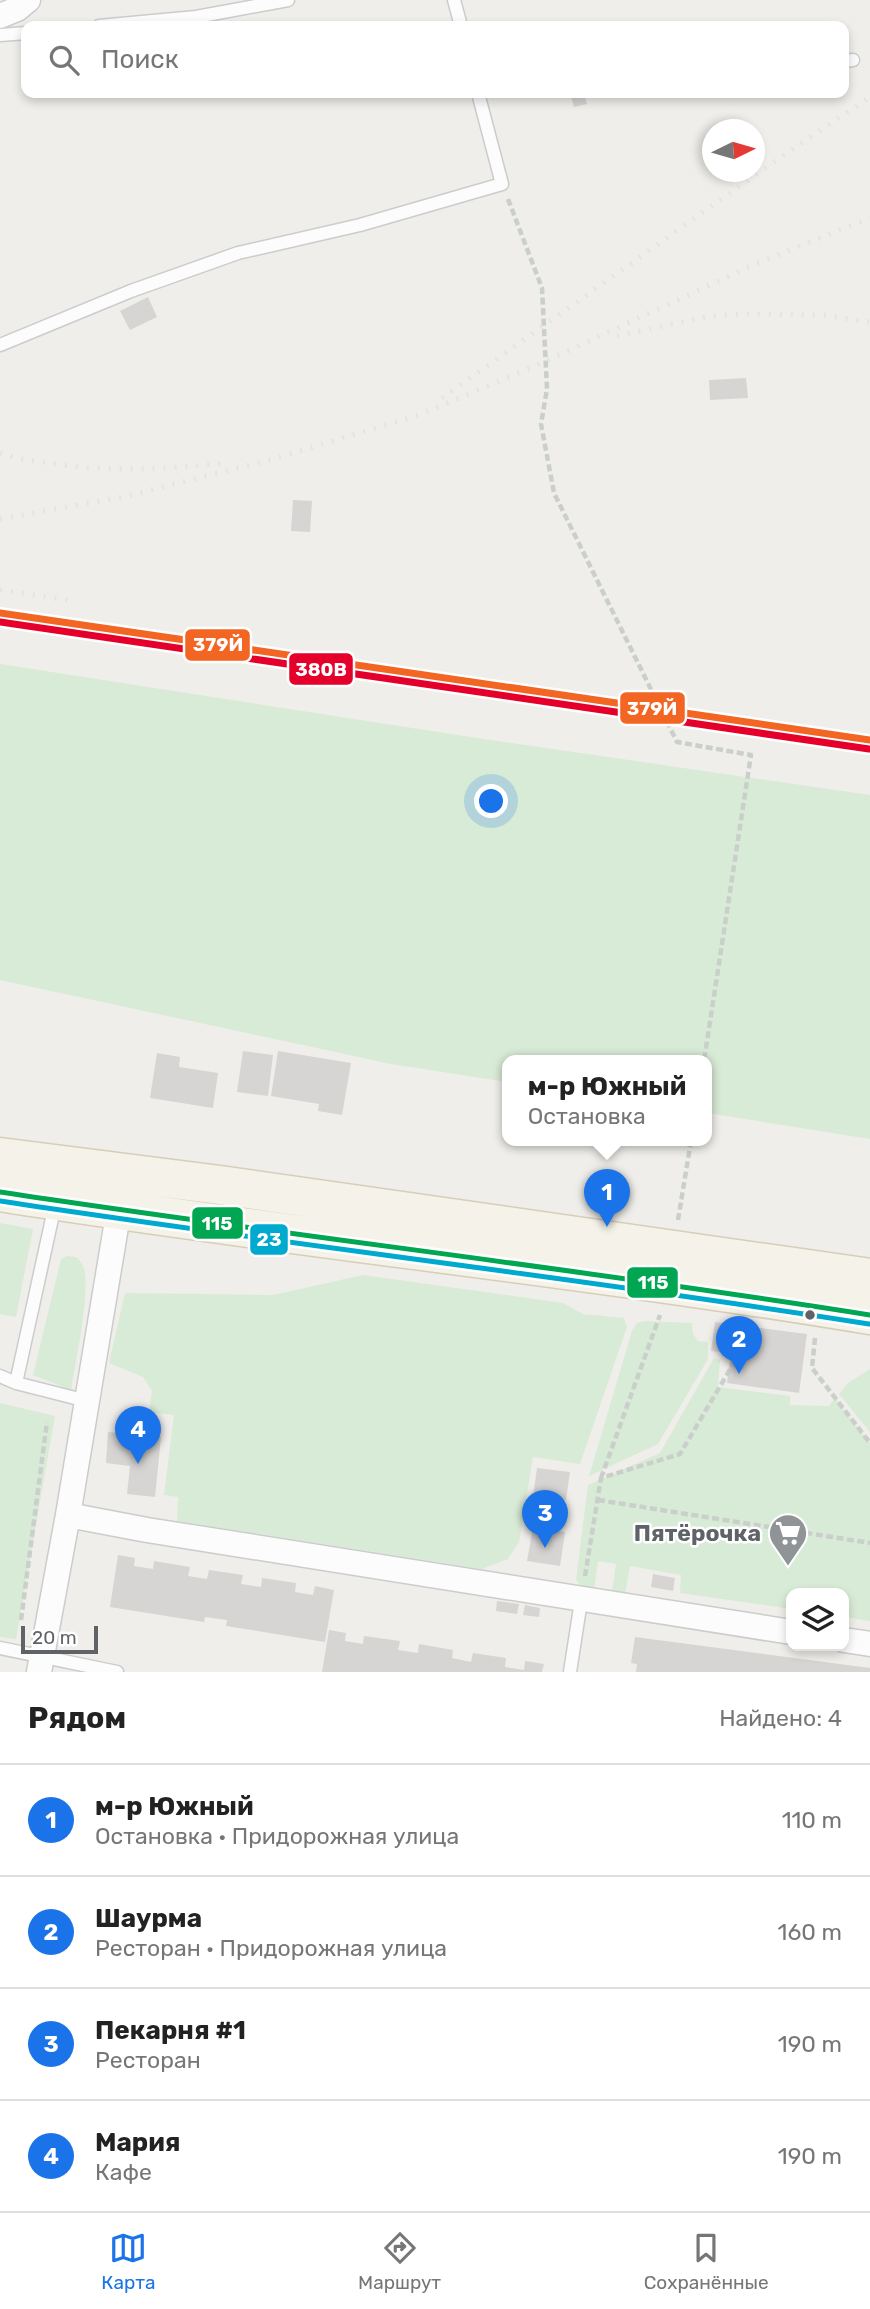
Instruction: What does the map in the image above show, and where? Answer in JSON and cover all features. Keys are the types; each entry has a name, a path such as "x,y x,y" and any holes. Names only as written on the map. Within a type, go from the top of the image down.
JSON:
{"main road":[{"path":"0,1157 870,1278"},
{"path":"0,1192 119,1211 638,1279 870,1315"}],"street":[{"path":"0,16 17,9 28,0"},
{"path":"40,1665 125,1173"},
{"path":"68,1515 147,1531 786,1631"},
{"path":"849,1641 870,1644"}],"lane":[{"path":"153,21 196,17 288,0"},
{"path":"454,0 460,21"},
{"path":"0,35 21,33"},
{"path":"0,345 131,291 238,253 360,225 502,184 479,98"},
{"path":"16,1383 56,1201"},
{"path":"0,1376 16,1383 87,1401"},
{"path":"569,1672 581,1601"},
{"path":"0,1648 17,1651 40,1665 117,1672"}],"path":[{"path":"502,184 542,288 547,389 541,424 554,493 677,743 751,755 705,1055"},
{"path":"677,1221 690,1146"},
{"path":"581,1601 601,1478 661,1312"},
{"path":"601,1478 680,1454 735,1361"},
{"path":"812,1368 870,1443"},
{"path":"17,1651 47,1422"},
{"path":"598,1500 870,1543"}],"green space":[{"path":"0,664 477,738 870,795 870,1139 712,1114 712,1055 502,1055 502,1081 391,1064 0,980"},
{"path":"0,1223 33,1229 16,1317 0,1314"},
{"path":"67,1256 79,1260 85,1276 82,1327 71,1390 33,1375 61,1259"},
{"path":"363,1275 563,1303 583,1314 624,1318 627,1327 580,1464 533,1457 519,1542 508,1559 482,1569 177,1521 178,1497 164,1495 174,1415 149,1412 152,1391 143,1377 109,1363 125,1293 273,1295"},
{"path":"637,1323 692,1323 693,1334 698,1341 708,1342 708,1359 658,1444 589,1476 632,1331"},
{"path":"714,1358 720,1360 718,1387 790,1396 790,1405 829,1406 835,1398 870,1443 870,1621 849,1618 849,1588 786,1588 786,1608 680,1593 681,1575 630,1566 625,1594 612,1591 616,1564 598,1561 594,1590 584,1589 576,1580 588,1485 660,1453"},
{"path":"870,1369 870,1432 839,1394 848,1383"},
{"path":"0,1403 55,1416 16,1639 0,1637"}],"building":[{"path":"571,98 585,98 587,104 574,107"},
{"path":"148,297 157,317 130,330 120,311"},
{"path":"746,378 748,398 710,400 709,380"},
{"path":"293,500 312,501 310,532 291,531"},
{"path":"243,1051 273,1055 268,1096 237,1092"},
{"path":"278,1051 351,1063 342,1115 318,1111 319,1104 271,1096"},
{"path":"157,1053 180,1057 179,1067 218,1073 213,1108 150,1098"},
{"path":"715,1322 807,1334 799,1393 727,1383 731,1353 711,1351"},
{"path":"108,1432 161,1437 155,1497 127,1494 130,1466 106,1463"},
{"path":"537,1468 570,1472 566,1500 533,1497"},
{"path":"533,1527 565,1532 560,1566 527,1561"},
{"path":"118,1555 135,1558 134,1566 153,1569 154,1561 190,1567 188,1576 207,1579 209,1570 243,1575 241,1584 261,1587 262,1578 296,1583 295,1592 313,1595 315,1586 334,1590 325,1642 226,1626 227,1620 205,1617 204,1622 110,1607"},
{"path":"653,1574 675,1578 673,1591 651,1587"},
{"path":"497,1601 519,1604 517,1614 496,1611"},
{"path":"525,1605 540,1608 539,1617 523,1615"},
{"path":"329,1630 346,1633 345,1641 363,1644 364,1636 400,1641 398,1650 418,1653 419,1644 453,1650 452,1658 471,1662 473,1653 506,1658 505,1667 524,1670 525,1661 544,1664 542,1672 322,1672"},
{"path":"635,1637 870,1668 870,1672 636,1672 637,1664 631,1663"}],"railway":[{"path":"442,398 775,161 870,97"},
{"path":"0,519 123,497 273,459 419,415 535,366 755,264 870,218"},
{"path":"617,336 710,316 740,314 824,315 870,322"},
{"path":"0,453 21,459 89,468 158,468 227,463"},
{"path":"0,590 69,600"}],"transit line":[{"name":"379Й","path":"0,613 870,740"},
{"name":"380В","path":"0,622 869,749"},
{"name":"115","path":"0,1192 870,1315"},
{"name":"23","path":"0,1201 869,1324"}],"place":[{"name":"м-р Южный","path":"607,1227"},
{"name":"Шаурма","path":"739,1374"},
{"name":"Мария","path":"138,1464"},
{"name":"Пекарня #1","path":"545,1548"},
{"name":"Пятёрочка","path":"788,1567"}]}
